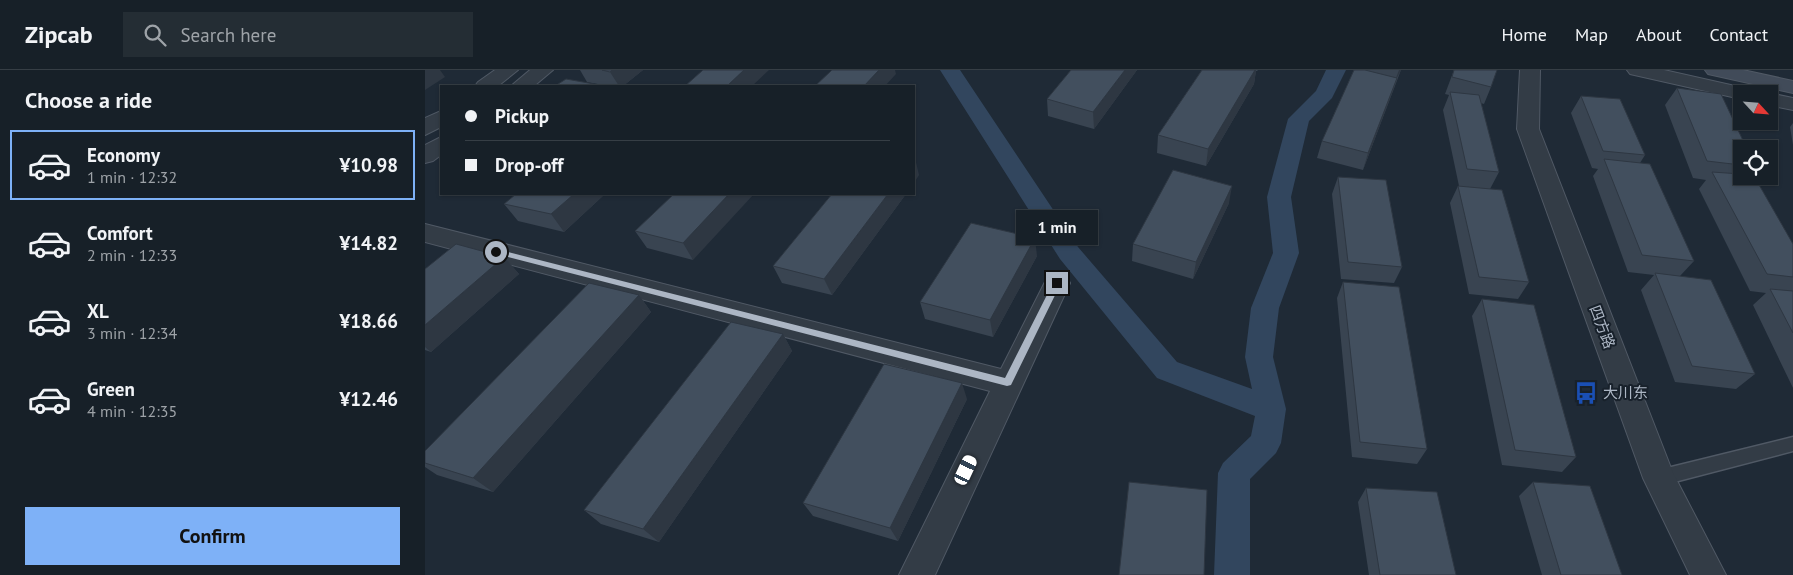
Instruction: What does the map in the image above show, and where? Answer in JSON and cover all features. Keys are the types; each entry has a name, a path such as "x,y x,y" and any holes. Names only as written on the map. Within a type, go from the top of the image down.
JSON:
{"main road":[{"path":"1715,70 1793,87"},
{"path":"1787,70 1793,71"}],"street":[{"path":"486,85 508,70"},
{"path":"522,85 543,70"},
{"name":"四方路","path":"1530,70 1528,130 1659,478 1708,575"},
{"path":"1637,70 1733,91"},
{"path":"1778,101 1793,104"},
{"path":"425,128 440,118"},
{"path":"425,156 440,145"},
{"path":"425,233 1007,382"},
{"path":"917,575 1007,382 1057,283"}],"lane":[{"path":"1659,478 1793,444"}],"building":[{"path":"703,70 744,70 728,85 686,85"},
{"path":"832,70 879,70 865,85 816,85"},
{"path":"1071,70 1125,70 1093,112 1047,99"},
{"path":"1202,70 1255,70 1208,149 1158,135"},
{"path":"1354,70 1365,70 1397,78 1368,153 1322,141"},
{"path":"1454,70 1497,70 1491,87 1452,77"},
{"path":"566,79 600,85 557,85"},
{"path":"1677,88 1721,94 1733,119 1733,130 1738,130 1743,140 1733,140 1733,164 1707,161"},
{"path":"1450,92 1479,95 1499,172 1467,169"},
{"path":"1581,96 1620,99 1645,155 1603,151"},
{"path":"1604,159 1650,164 1694,261 1642,255"},
{"path":"1173,170 1232,186 1196,262 1133,244"},
{"path":"1712,172 1733,173 1733,185 1759,185 1793,244 1793,277 1767,274"},
{"path":"1338,177 1386,180 1402,267 1348,262"},
{"path":"1458,186 1502,190 1529,282 1479,277"},
{"path":"515,195 573,195 551,214 504,204"},
{"path":"673,195 728,195 683,243 635,231"},
{"path":"831,195 887,195 824,279 773,266"},
{"path":"971,223 1035,238 990,320 920,302"},
{"path":"456,244 504,257 425,325 425,269"},
{"path":"1655,273 1711,280 1755,374 1692,366"},
{"path":"1343,282 1399,287 1427,449 1360,442"},
{"path":"589,283 639,295 473,478 425,463 425,451"},
{"path":"1770,289 1793,291 1793,333"},
{"path":"1482,299 1534,305 1576,457 1515,450"},
{"path":"731,322 783,334 643,529 584,510"},
{"path":"884,364 962,383 890,528 803,503"},
{"path":"1129,482 1207,490 1204,575 1119,575"},
{"path":"1533,482 1590,486 1622,575 1561,575"},
{"path":"1366,488 1437,492 1456,575 1380,575"}],"waterway":[{"path":"950,70 1069,253 1167,370 1271,409"},
{"path":"1271,409 1259,357 1265,308 1286,253 1279,197 1299,119 1325,94 1336,70"},
{"path":"1232,575 1234,473 1265,443 1271,409"}],"place":[{"name":"大川东","path":"1586,393"}],"route":[{"path":"496,252 1007,382 1057,283"}]}
